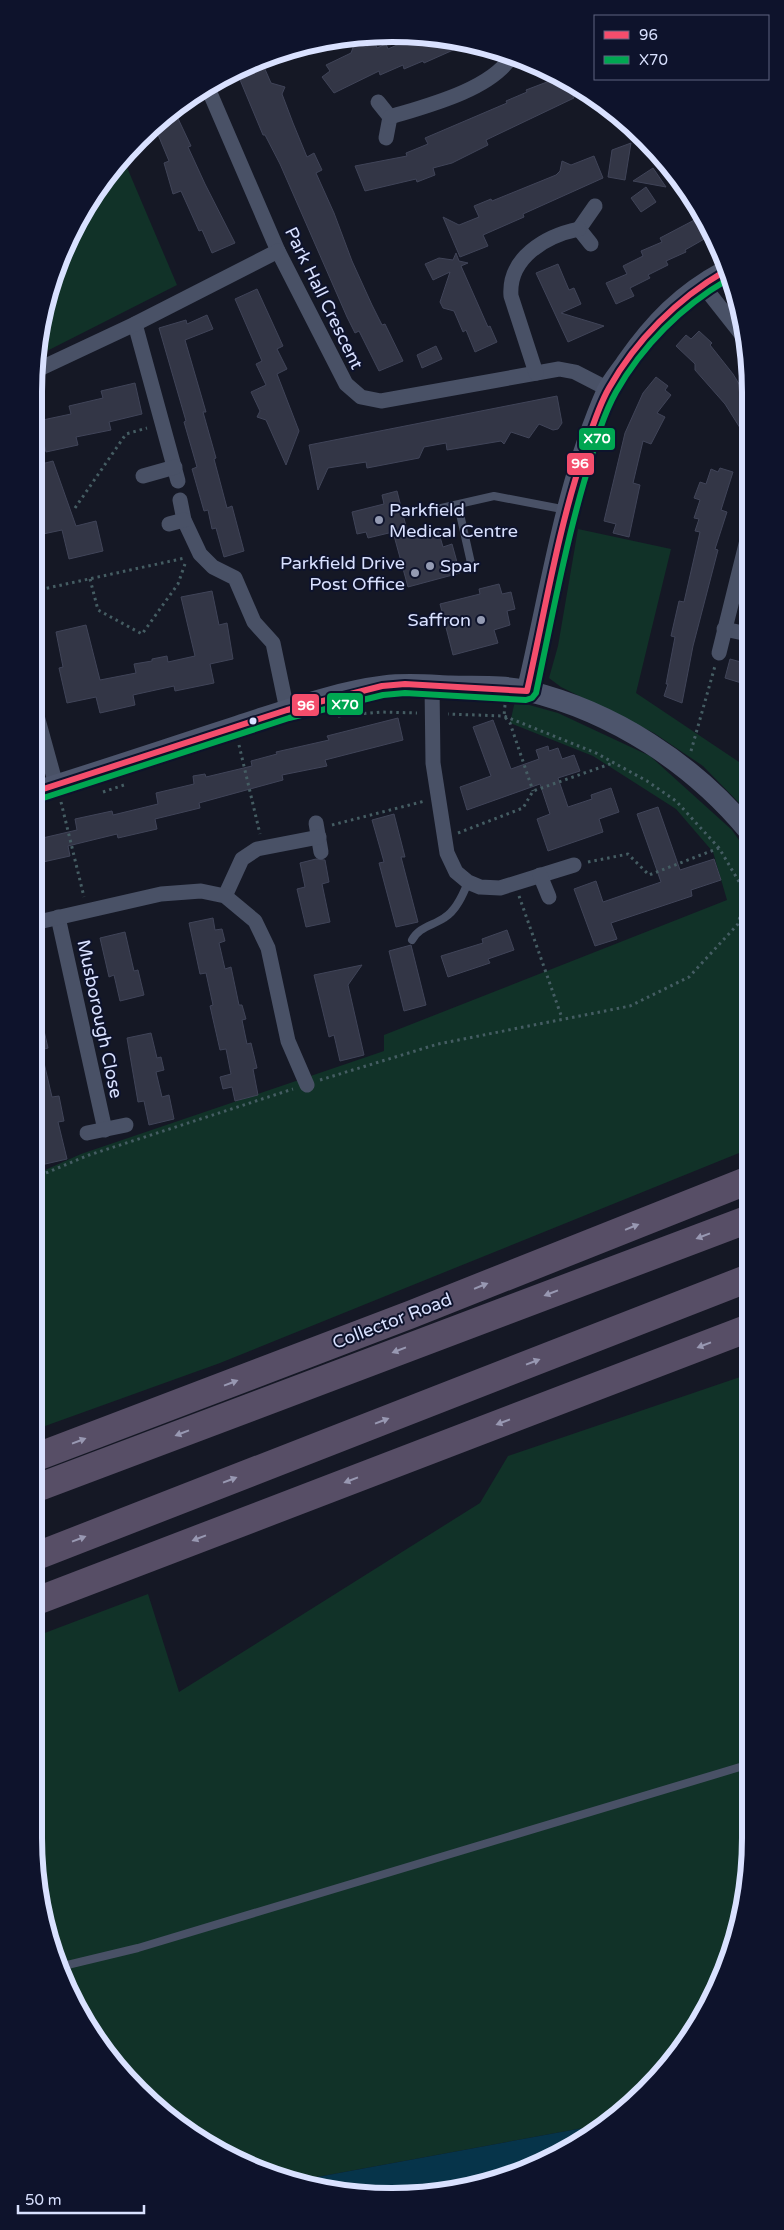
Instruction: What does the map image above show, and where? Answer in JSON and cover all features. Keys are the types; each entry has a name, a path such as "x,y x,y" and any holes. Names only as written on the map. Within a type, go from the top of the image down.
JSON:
{"highway":[{"name":"Collector Road","path":"42,1455 412,1314 742,1183"},
{"name":"Collector Road","path":"42,1487 742,1222"},
{"path":"42,1554 742,1281"},
{"path":"42,1599 742,1331"}],"street":[{"path":"390,117 445,100 478,83 506,62"},
{"name":"Park Hall Crescent","path":"210,93 278,251 346,384 361,397 382,401 559,369 576,372 608,389"},
{"path":"378,102 390,117 386,138"},
{"path":"536,372 511,296 510,286 516,267 533,249 579,229 595,206"},
{"path":"579,229 591,244"},
{"path":"43,367 135,324 278,251"},
{"path":"527,691 572,485 608,389 647,332 677,302 701,283 721,273"},
{"path":"701,283 735,327"},
{"path":"135,324 176,474 143,476"},
{"path":"180,500 184,520 200,554 213,567 234,578 254,622 273,643 287,710"},
{"path":"169,524 184,520"},
{"path":"719,653 742,559"},
{"path":"724,629 742,633"},
{"path":"432,685 433,763 447,854 456,872 468,882 480,887 494,888 574,865"},
{"path":"42,789 287,710 382,686 432,685 527,691 598,715 643,740 686,768 726,804 742,823"},
{"path":"42,734 56,785"},
{"path":"225,896 242,859 263,847 317,830 321,852"},
{"path":"540,876 549,898"},
{"path":"42,921 162,894 201,891 225,896 255,921 268,948 288,1041 307,1084"},
{"name":"Musborough Close","path":"58,917 105,1130"},
{"path":"87,1133 126,1125"}],"lane":[{"path":"437,509 494,496 567,510"},
{"path":"458,505 471,563"},
{"path":"412,940 420,930 446,918 461,900 468,882"},
{"path":"66,1965 138,1948 742,1766"}],"path":[{"path":"75,508 126,434 163,423"},
{"path":"42,589 90,578 188,557 178,584 142,634 98,610 90,578"},
{"path":"686,768 719,653"},
{"path":"506,689 504,716 510,723 533,791"},
{"path":"238,743 263,847"},
{"path":"445,838 523,808 533,791 614,763"},
{"path":"56,785 88,910"},
{"path":"317,830 438,798"},
{"path":"574,865 628,854 649,875 718,848"},
{"path":"514,883 562,1018"},
{"path":"42,1175 89,1155 307,1084"}],"green space":[{"path":"126,165 177,285 44,352 54,302 69,258 89,217"},
{"path":"578,529 671,549 636,693 742,764 742,806 703,766 654,733 561,687 549,678 558,646"},
{"path":"515,701 558,713 650,756 732,830 742,844 742,1152 220,1363 42,1427 42,1171 81,1154 384,1051 384,1035 727,900 713,852 676,809 593,756 510,723"},
{"path":"742,1376 742,1838 739,1884 730,1928 715,1972 695,2013 683,2032 639,2085 589,2127 311,2178 302,2176 258,2161 237,2151 217,2141 179,2115 145,2085 115,2051 89,2013 79,1993 69,1972 54,1928 45,1884 42,1838 42,1634 148,1594 179,1692 480,1503 508,1456"}],"water":[{"path":"589,2127 567,2141 526,2161 482,2176 460,2181 438,2185 392,2188 346,2185 311,2178"}],"building":[{"path":"403,42 457,48 424,63 423,61 404,69 403,65 380,75 379,71 334,93 322,77 330,71 326,65 351,53 354,45 366,47 375,43 377,48 386,44 388,49"},
{"path":"264,67 271,83 285,87 282,94 307,157 314,153 322,170 316,173 334,213 352,261 382,325 385,324 403,361 379,371 359,331 355,333 280,164 265,135 263,135 239,78"},
{"path":"550,81 571,92 574,98 486,140 488,145 452,163 433,168 435,175 417,182 416,179 365,191 355,166 407,156 406,153 428,144 425,138 507,103 506,101 527,92 526,90"},
{"path":"177,117 191,146 188,147 235,243 212,253 202,230 199,231 181,191 173,194 164,163 169,161 157,133"},
{"path":"631,143 625,180 608,177 612,150"},
{"path":"594,156 603,178 523,214 524,217 483,235 488,246 460,257 443,217 459,225 479,217 474,206 491,199 492,201 556,175 560,171 562,161 571,165"},
{"path":"653,168 666,187 633,181"},
{"path":"646,187 656,202 641,212 631,198"},
{"path":"696,219 706,238 685,250 686,252 666,261 668,265 648,275 650,278 630,288 634,296 616,304 606,283 627,274 623,266 643,256 641,251 662,242 660,238"},
{"path":"456,253 459,261 468,263 461,266 488,327 490,326 497,342 475,352 466,330 463,332 454,311 443,308 440,302 450,272 433,280 425,264 439,258 453,260"},
{"path":"558,264 569,290 574,288 581,304 561,313 604,326 568,342 536,273"},
{"path":"257,289 283,346 277,349 287,369 277,374 299,431 286,465 266,420 257,417 260,411 251,392 266,385 256,364 262,361 235,299"},
{"path":"207,315 213,329 185,340 206,412 203,412 227,508 232,506 244,551 224,557 216,528 212,529 208,510 204,511 192,469 197,467 184,422 186,421 159,328 186,320 187,324"},
{"path":"699,331 712,343 710,345 742,389 742,431 725,404 695,370 695,364 676,346 686,335 691,339"},
{"path":"436,346 442,359 422,368 417,355"},
{"path":"656,377 668,386 665,390 671,395 657,413 665,417 651,444 643,441 633,483 640,485 629,537 613,533 616,524 604,521 625,433 643,393"},
{"path":"135,383 142,414 109,422 111,430 76,437 78,445 46,452 42,436 42,420 71,414 69,406 103,398 101,391"},
{"path":"557,396 562,423 558,429 553,430 539,424 529,438 511,432 504,444 501,441 447,450 446,443 424,447 419,458 367,468 366,462 328,468 318,490 309,445"},
{"path":"53,461 76,526 96,521 103,551 69,559 62,530 43,534 42,464"},
{"path":"720,468 733,472 721,510 727,512 715,549 718,550 693,646 682,703 664,696 668,684 666,684 675,637 671,636 679,601 684,602 700,532 695,531 699,519 694,518 700,500 694,498 700,482 706,484 711,469 718,472"},
{"path":"397,491 409,538 438,530 443,547 452,544 460,573 408,587 393,532 368,538 366,532 357,534 352,512 384,504 382,495"},
{"name":"Saffron","path":"499,584 502,594 511,592 515,609 507,611 510,625 494,630 498,643 453,655 440,604 480,594 479,589"},
{"path":"212,591 219,625 227,623 233,659 210,664 214,683 175,691 174,686 133,695 135,705 100,713 96,697 67,703 59,668 63,667 56,632 86,625 100,680 136,673 134,664 167,656 168,662 195,656 181,597"},
{"path":"730,659 742,662 742,683 725,678"},
{"path":"398,718 403,740 325,760 327,766 282,775 283,780 199,803 200,808 155,819 157,829 118,838 117,834 68,846 70,856 42,862 42,838 77,830 75,819 112,811 113,815 158,804 156,793 194,784 193,776 205,774 206,777 252,766 251,761 277,754 276,752 329,740 327,736"},
{"path":"493,720 511,769 539,759 536,750 548,746 549,751 558,748 562,759 574,755 580,771 558,778 568,807 592,799 591,795 611,788 619,812 599,819 603,832 548,851 537,819 550,814 540,784 467,810 460,787 491,776 473,727"},
{"path":"658,807 680,870 714,859 721,880 691,890 692,896 611,923 617,939 595,946 574,889 596,881 603,902 661,882 637,814"},
{"path":"394,814 405,857 401,857 418,922 396,927 379,863 384,862 372,820"},
{"path":"316,859 325,860 329,882 322,884 330,922 306,927 297,889 305,887 300,863"},
{"path":"213,918 215,930 222,929 225,941 219,943 225,969 231,967 239,1005 242,1005 246,1019 242,1020 247,1044 251,1043 257,1068 253,1069 258,1095 235,1101 232,1087 223,1089 220,1077 231,1074 226,1049 220,1050 210,1006 213,1005 206,973 200,974 189,923"},
{"path":"507,930 514,950 488,959 490,963 448,977 441,956 483,943 482,939"},
{"path":"125,932 134,971 138,970 144,995 120,1001 114,975 109,977 100,938"},
{"path":"411,945 426,1005 404,1011 389,951"},
{"path":"362,965 348,985 364,1055 340,1061 334,1035 329,1037 314,975"},
{"path":"42,1022 48,1048 42,1050"},
{"path":"151,1033 157,1058 161,1057 164,1070 156,1072 162,1097 169,1095 174,1119 149,1125 144,1101 138,1102 127,1038"},
{"path":"42,1054 52,1097 59,1096 64,1121 58,1122 67,1159 42,1165"}],"transit line":[{"name":"96","path":"42,789 287,710 382,686 405,684 527,691 552,570 567,511 589,436 605,395 632,353 659,322 690,294 721,274"},
{"name":"X70","path":"42,798 289,718 383,695 405,693 526,700 532,698 536,693 570,534 598,436 611,402 626,375 664,328 694,302 724,282"}],"place":[{"name":"Parkfield Medical Centre","path":"379,520"},
{"name":"Spar","path":"430,566"},
{"name":"Parkfield Drive Post Office","path":"415,573"},
{"name":"Saffron","path":"481,620"}]}
